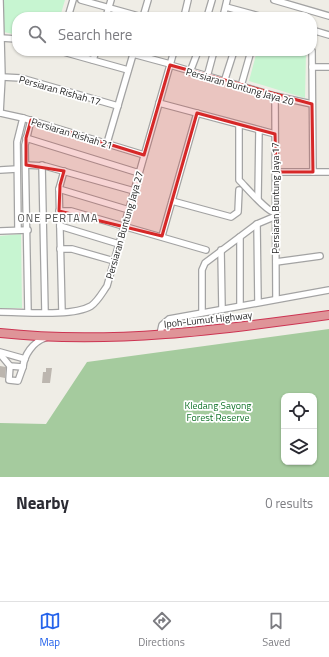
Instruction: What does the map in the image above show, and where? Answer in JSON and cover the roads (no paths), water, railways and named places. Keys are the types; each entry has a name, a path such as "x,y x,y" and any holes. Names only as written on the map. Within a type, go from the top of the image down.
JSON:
{"highway":[{"name":"Ipoh-Lumut Highway","path":"0,332 49,337 160,334 234,328 329,315"},
{"name":"Ipoh-Lumut Highway","path":"0,329 88,336"}],"street":[{"path":"69,12 73,0"},
{"path":"81,0 124,12"},
{"path":"108,12 111,0"},
{"path":"144,12 148,0"},
{"path":"185,12 188,0"},
{"path":"208,12 212,0"},
{"path":"224,12 228,0"},
{"path":"274,0 315,12"},
{"path":"0,1 2,77 0,113"},
{"path":"226,7 238,12"},
{"path":"317,13 329,16"},
{"path":"317,31 329,35"},
{"path":"1,38 12,39"},
{"path":"78,56 128,70"},
{"path":"93,60 94,56"},
{"path":"107,143 132,56"},
{"name":"Persiaran Buntung Jaya 20","path":"142,56 224,82 275,96 312,104"},
{"name":"Persiaran Buntung Jaya 27","path":"0,312 62,312 84,308 96,302 107,286 173,56"},
{"path":"190,72 196,56"},
{"path":"207,77 213,56"},
{"path":"224,82 232,56"},
{"path":"241,86 250,56"},
{"path":"312,56 313,172"},
{"path":"312,67 329,67"},
{"name":"Persiaran Rishah 17","path":"2,77 21,78 118,106"},
{"name":"Persiaran Buntung Jaya 17","path":"275,96 276,299"},
{"path":"159,103 275,134"},
{"name":"Persiaran Rishah 21","path":"0,113 31,120 144,155"},
{"path":"162,236 197,113"},
{"path":"18,230 17,142 23,118"},
{"path":"28,312 26,138 31,120"},
{"path":"239,125 239,180 269,212 276,215"},
{"path":"258,199 259,130"},
{"path":"26,138 139,173"},
{"path":"26,165 42,165 134,191"},
{"path":"42,165 45,312"},
{"path":"0,170 17,169"},
{"path":"62,312 59,189 64,171"},
{"path":"276,172 329,172"},
{"path":"59,189 129,210"},
{"path":"172,201 231,217 238,212 239,190"},
{"path":"59,211 71,211 162,236 206,250"},
{"path":"202,312 203,266 208,259 257,224 276,215"},
{"path":"257,224 258,302"},
{"path":"60,226 119,244"},
{"path":"0,231 28,230"},
{"path":"240,237 240,305"},
{"path":"60,248 72,249 114,261"},
{"path":"221,250 222,308"},
{"path":"276,262 320,256"},
{"path":"160,334 162,325 169,319 222,308 329,290"},
{"path":"0,353 10,366 9,380 18,381 25,359 34,343 49,337"},
{"path":"0,353 25,359"},
{"path":"10,366 23,367"}],"district":[{"name":"ONE PERTAMA","path":"58,218"}],"park label":[{"name":"Kledang Sayong Forest Reserve","path":"218,410"}]}
